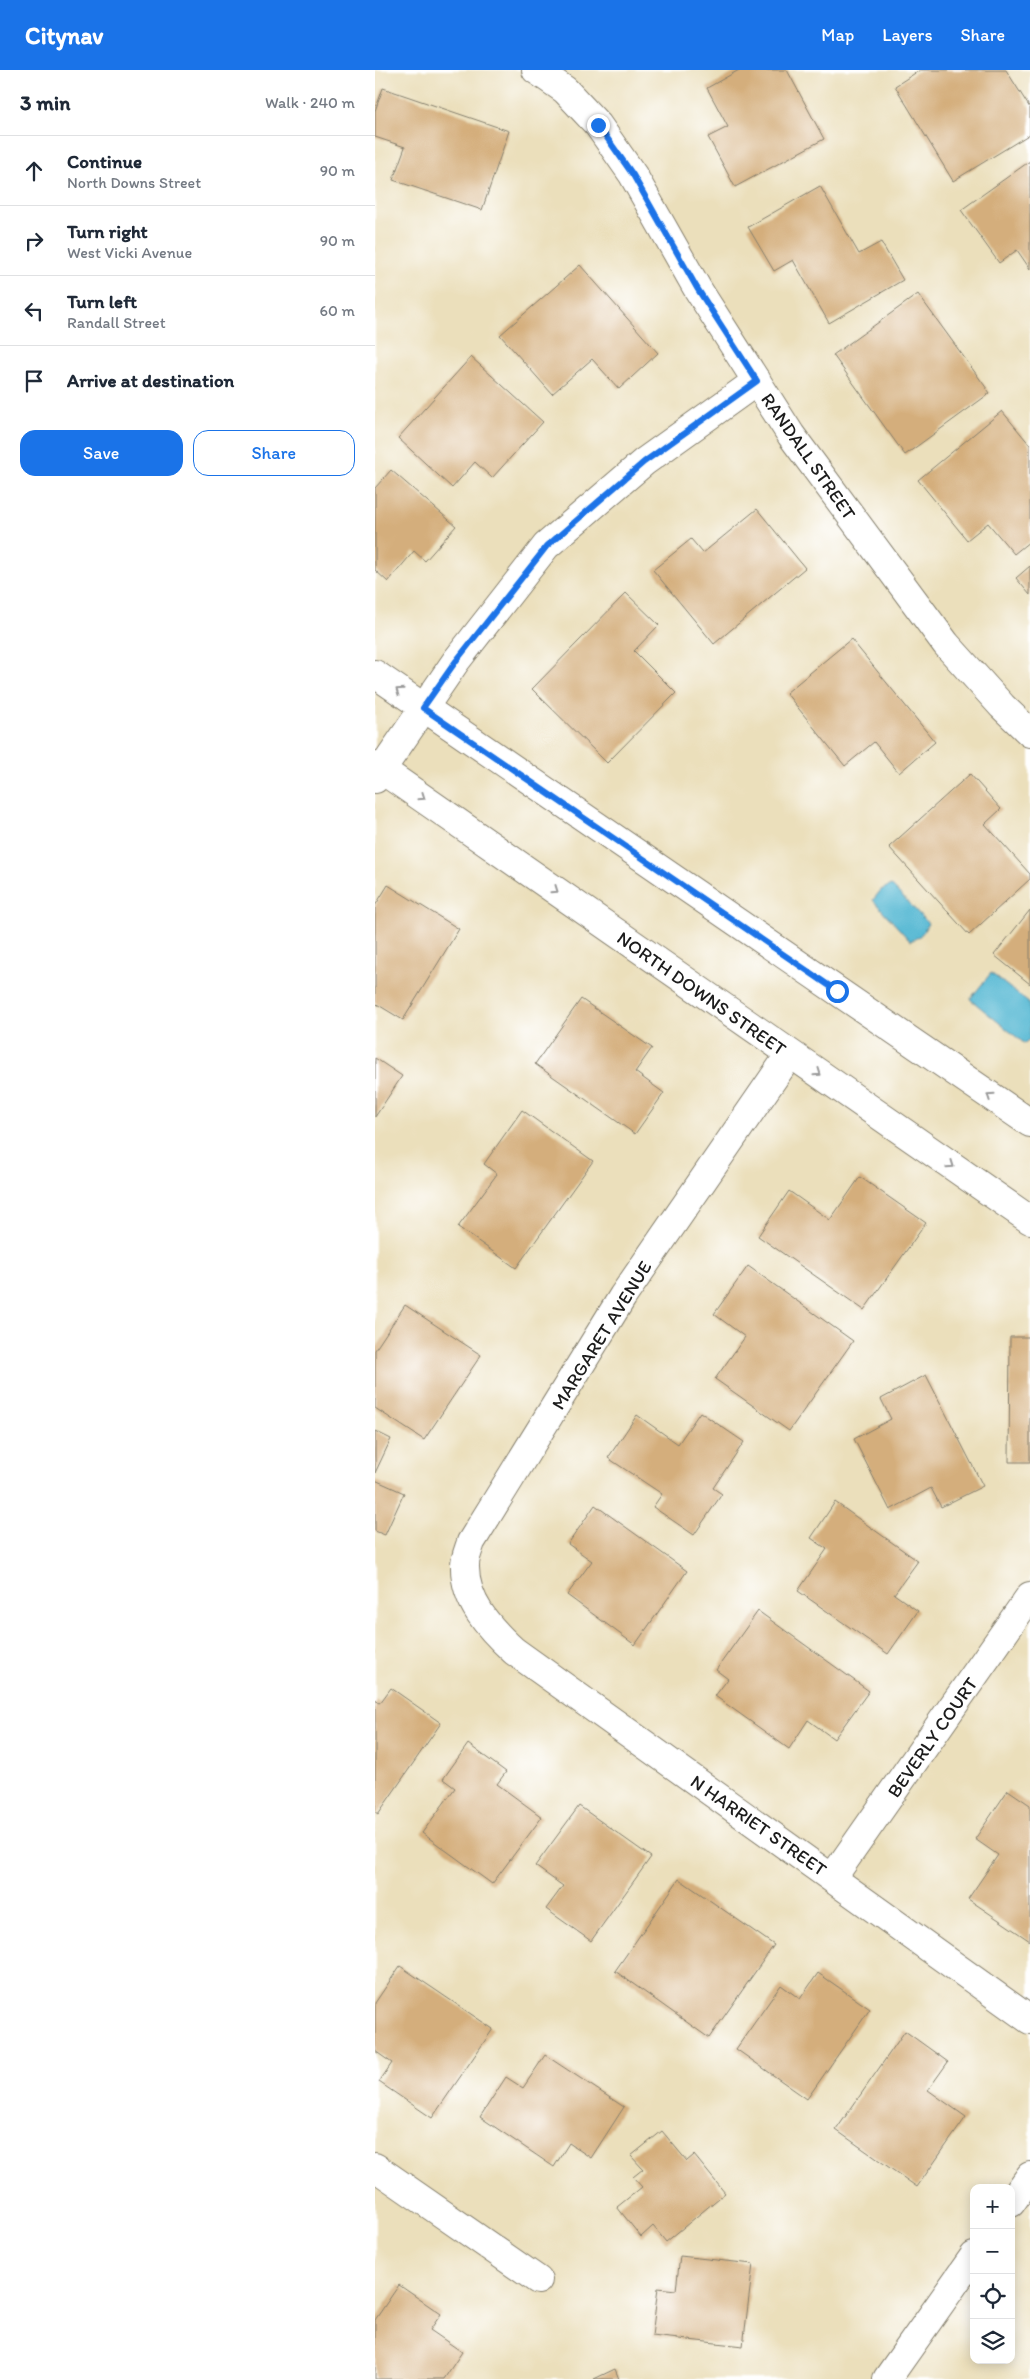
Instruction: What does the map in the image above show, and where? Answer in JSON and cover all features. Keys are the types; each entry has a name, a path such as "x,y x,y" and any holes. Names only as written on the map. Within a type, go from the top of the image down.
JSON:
{"street":[{"name":"RANDALL STREET","path":"536,70 565,90 598,125 633,175 697,288 791,435 946,644 1002,706 1030,733"},
{"path":"377,771 456,661 547,546 644,462 757,381"},
{"path":"375,674 1030,1124"},
{"name":"NORTH DOWNS STREET","path":"377,771 1030,1220"},
{"name":"MARGARET AVENUE","path":"490,1628 468,1593 465,1564 471,1542 623,1296 790,1054"},
{"name":"BEVERLY COURT","path":"833,1877 1030,1596"},
{"name":"N HARRIET STREET","path":"490,1628 514,1651 833,1877 1030,2020"},
{"path":"375,2167 538,2280"},
{"path":"1015,2197 1030,2176"},
{"path":"887,2379 970,2262"}],"water":[{"path":"891,885 928,923 921,934 913,940 910,941 873,900 881,890"},
{"path":"991,973 1030,1004 1030,1039 1025,1044 970,999"}],"building":[{"path":"739,70 787,70 824,139 735,187 708,137 728,127 707,88"},
{"path":"920,70 1006,70 1030,108 1030,134 953,181 895,86"},
{"path":"383,88 509,131 482,210 393,180 405,147 375,137 375,111"},
{"path":"1030,161 1030,269 1017,250 999,263 961,210"},
{"path":"820,186 859,254 881,242 903,280 829,323 793,260 774,271 748,227"},
{"path":"580,265 658,353 619,389 592,359 552,394 500,335"},
{"path":"918,294 990,393 905,455 833,355"},
{"path":"471,357 543,422 492,478 475,462 452,488 398,438"},
{"path":"1002,411 1030,445 1030,541 1014,554 988,523 967,540 918,480"},
{"path":"391,470 456,526 425,561 414,551 388,582 375,570 375,488"},
{"path":"757,509 805,568 714,644 653,570 691,539 703,553"},
{"path":"1030,566 1030,595 1016,578"},
{"path":"626,593 659,625 634,651 676,693 607,763 532,689"},
{"path":"851,639 935,742 899,773 874,742 845,766 786,693"},
{"path":"970,774 1001,809 985,824 1030,874 1030,879 969,935 889,847"},
{"path":"388,885 459,929 403,1020 375,1003 375,906"},
{"path":"1030,910 1030,984 994,955"},
{"path":"581,999 652,1048 635,1072 664,1093 635,1134 535,1064"},
{"path":"375,1058 402,1076 375,1117"},
{"path":"522,1110 593,1161 516,1268 458,1227 497,1174 484,1164"},
{"path":"860,1177 926,1223 864,1310 758,1236 789,1191 830,1220"},
{"path":"748,1266 853,1341 789,1431 715,1379 745,1337 714,1314"},
{"path":"405,1305 481,1355 424,1440 375,1408 375,1350"},
{"path":"1010,1337 1030,1337 1030,1462 1009,1462"},
{"path":"926,1375 983,1486 941,1507 931,1488 890,1510 854,1439 891,1419 881,1399"},
{"path":"700,1412 744,1442 713,1488 722,1494 694,1535 653,1507 662,1494 608,1458 637,1415 678,1444"},
{"path":"375,1431 391,1439 375,1473"},
{"path":"375,1480 404,1493 385,1535 375,1531"},
{"path":"835,1502 918,1561 894,1594 918,1611 888,1654 798,1591 827,1549 811,1538"},
{"path":"595,1505 687,1571 635,1645 567,1595 592,1561 568,1544"},
{"path":"758,1611 869,1691 834,1739 808,1720 789,1749 715,1696 728,1679 716,1670"},
{"path":"391,1688 441,1723 378,1814 375,1812 375,1700 380,1703"},
{"path":"468,1744 506,1772 497,1784 542,1817 492,1884 422,1833 455,1788 443,1779"},
{"path":"1008,1790 1030,1805 1030,1941 968,1899 998,1855 975,1839"},
{"path":"579,1806 651,1857 591,1941 546,1909 563,1886 535,1866"},
{"path":"679,1879 774,1945 709,2038 615,1971"},
{"path":"400,1966 493,2029 432,2118 379,2082 392,2063 375,2051 375,2003"},
{"path":"818,1973 870,2009 807,2099 736,2049 781,1985 800,1999"},
{"path":"905,2031 948,2062 928,2090 966,2117 917,2187 836,2130"},
{"path":"545,2055 624,2107 591,2158 569,2143 554,2167 480,2117 506,2077 523,2088"},
{"path":"662,2131 687,2161 694,2155 725,2193 666,2242 653,2226 641,2237 617,2207 642,2187 633,2177 643,2169 631,2156"},
{"path":"680,2256 753,2264 743,2346 652,2336 658,2288 676,2290"},
{"path":"399,2285 441,2314 430,2330 462,2352 444,2379 375,2379 375,2320"},
{"path":"615,2369 619,2379 594,2379"}],"route":[{"path":"598,125 633,175 697,288 757,381 644,462 547,546 456,661 423,708 837,991"}]}
